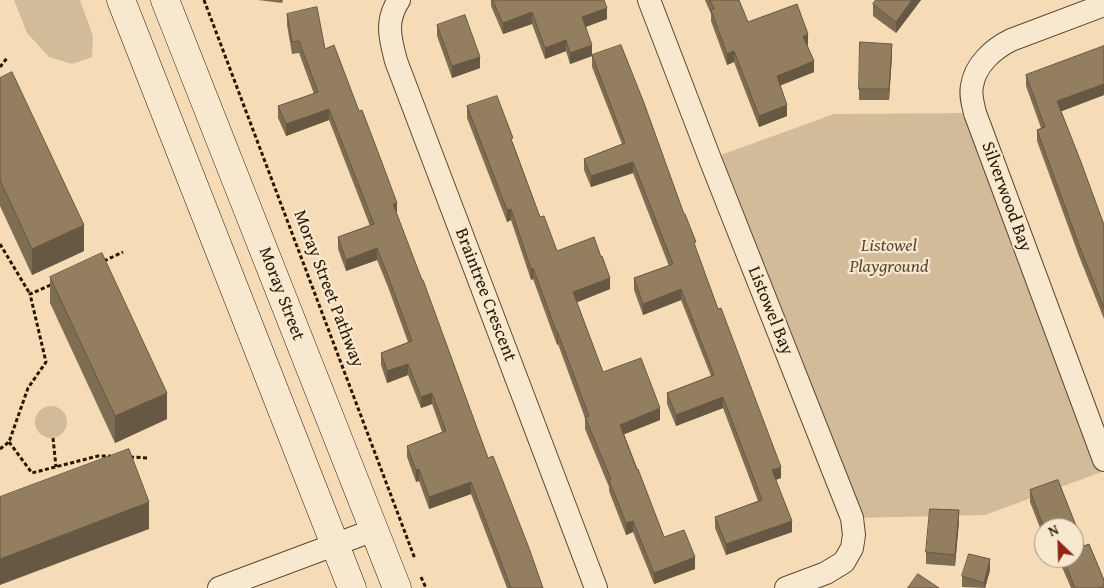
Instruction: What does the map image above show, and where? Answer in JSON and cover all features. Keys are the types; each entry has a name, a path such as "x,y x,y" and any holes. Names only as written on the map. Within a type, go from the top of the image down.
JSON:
{"street":[{"path":"122,0 352,588"},
{"name":"Moray Street","path":"165,0 396,588"},
{"name":"Braintree Crescent","path":"399,0 392,11 390,23 390,39 396,61 596,588"},
{"name":"Listowel Bay","path":"650,0 710,159 852,518 854,535 852,548 844,562 826,573 786,588"},
{"name":"Silverwood Bay","path":"1104,5 1000,45 984,61 972,85 975,113 1104,460"},
{"path":"219,588 374,530"}],"path":[{"name":"Moray Street Pathway","path":"204,0 418,568"},
{"path":"0,67 7,58"},
{"path":"0,244 30,294 46,362 28,388 9,442 0,448"},
{"path":"98,264 123,252"},
{"path":"30,294 55,283"},
{"path":"53,438 56,467"},
{"path":"9,442 32,473 98,456 115,457"},
{"path":"124,457 149,458"},
{"path":"420,574 426,588"}],"green space":[{"path":"14,0 80,0 93,36 92,57 72,64 49,57 27,33"},
{"name":"Listowel Playground","path":"975,113 1104,460 1104,471 985,515 852,518 710,159 834,114"},
{"path":"51,406 63,410 67,422 63,434 51,438 39,434 35,422 39,410"}],"building":[{"path":"493,0 604,0 607,8 582,17 592,45 570,53 566,40 545,48 532,12 503,23"},
{"path":"710,0 739,0 748,22 797,4 808,34 803,36 814,61 777,76 787,105 759,116 734,51 727,54 711,10 714,9"},
{"path":"876,0 912,0 896,22 873,4"},
{"path":"317,7 325,49 334,45 359,111 362,110 397,203 393,204 488,458 493,456 543,588 511,588 471,482 429,497 419,469 416,470 407,446 446,431 432,393 421,397 408,364 387,371 381,353 412,341 377,248 346,260 338,237 374,224 329,109 286,124 278,106 318,92 299,41 292,42 287,14"},
{"path":"465,15 480,57 452,66 437,25"},
{"path":"860,42 892,44 889,89 859,89"},
{"path":"621,45 696,242 694,243 718,309 721,308 781,467 772,470 792,521 726,544 715,517 762,500 723,397 676,415 667,393 714,375 681,289 643,304 634,278 673,264 633,162 591,176 584,159 625,143 592,55"},
{"path":"1104,46 1104,84 1057,101 1104,225 1104,308 1037,130 1045,127 1026,75"},
{"path":"12,72 84,225 32,249 0,180 0,78"},
{"path":"497,96 540,217 544,216 557,251 594,237 602,256 610,278 573,292 603,372 641,358 660,408 620,425 664,537 684,530 695,557 654,573 633,521 626,523 609,480 611,479 585,417 589,416 533,268 531,269 511,209 507,210 467,106"},
{"path":"102,253 167,393 115,416 50,277"},
{"path":"129,449 149,502 0,559 0,497"},
{"path":"1058,480 1073,518 1040,518 1030,490"},
{"path":"930,509 959,510 955,555 926,552"},
{"path":"1089,544 1104,580 1104,586 1099,588 1075,588 1067,568 1084,568 1084,546"},
{"path":"969,554 990,559 984,583 962,576"},
{"path":"918,574 939,588 908,588"}]}
